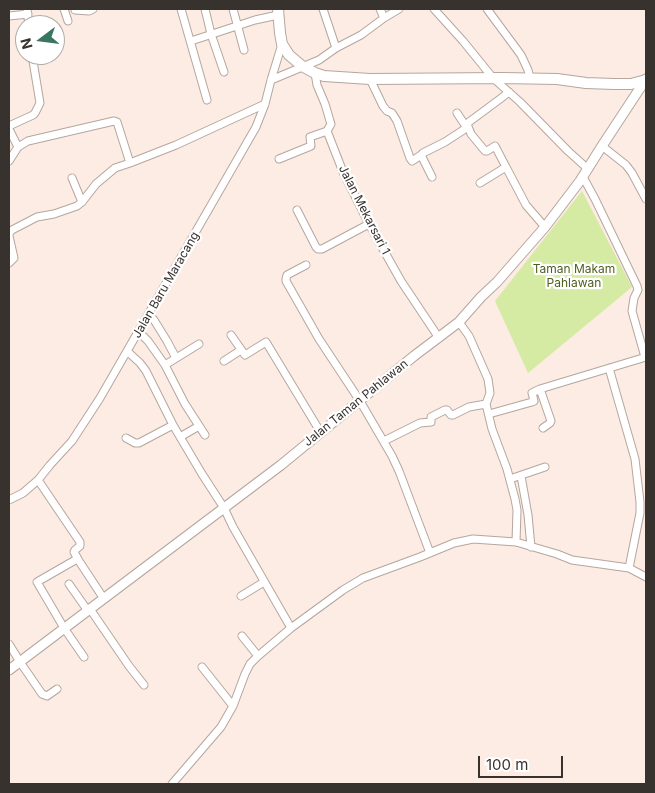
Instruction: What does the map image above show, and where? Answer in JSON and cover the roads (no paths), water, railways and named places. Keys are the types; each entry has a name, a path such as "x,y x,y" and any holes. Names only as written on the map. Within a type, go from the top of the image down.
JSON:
{"highway":[{"path":"278,12 282,44 288,55 302,66 324,76 370,79 530,78 614,84 631,84 646,80"}],"main road":[{"name":"Jalan Taman Pahlawan","path":"9,670 281,465 414,356 459,322 545,227 585,173 646,80"}],"street":[{"path":"64,9 68,21"},
{"path":"76,10 89,11 93,9"},
{"path":"181,9 207,100"},
{"path":"205,9 224,72"},
{"path":"233,9 244,50"},
{"path":"323,9 336,48"},
{"path":"380,9 384,18"},
{"path":"271,80 319,60 399,9"},
{"path":"434,9 463,40 493,78 509,92 585,173 595,199 638,290 634,298 632,311 646,357 540,388 532,393 534,401 489,414"},
{"path":"487,9 520,56 530,78"},
{"path":"9,16 28,11"},
{"path":"191,42 278,12"},
{"name":"Jalan Baru Maracang","path":"9,500 23,493 38,480 76,436 100,398 256,127 265,104 282,44"},
{"path":"18,147 9,127 33,115 40,103 34,65"},
{"name":"Jalan Mekarsari 1","path":"315,73 317,85 331,124 327,131 343,172 401,281 439,338"},
{"path":"370,79 383,106 397,121 412,161 467,128 468,122 509,92"},
{"path":"9,263 14,258 9,236 12,230 36,217 68,210 82,202 96,184 115,168 176,145 265,104"},
{"path":"457,113 470,134 485,151 496,147 526,205 545,227"},
{"path":"9,161 18,147 28,141 114,120 117,122 130,163"},
{"path":"280,159 311,146 310,137 327,131"},
{"path":"602,146 632,172 646,199"},
{"path":"421,156 432,177"},
{"path":"480,183 506,166"},
{"path":"72,178 82,202"},
{"path":"298,210 318,249 322,249 370,224"},
{"path":"306,265 287,275 286,279 320,339 384,441 399,471 430,553"},
{"path":"637,286 645,288"},
{"path":"148,315 154,320 176,358"},
{"path":"459,322 469,336 488,379 490,393 486,404 492,429 510,479 517,510 516,542"},
{"path":"139,332 148,341 164,365 185,404 205,435"},
{"path":"231,335 245,355 266,342 322,432"},
{"path":"164,365 199,344"},
{"path":"224,361 241,350"},
{"path":"127,351 146,371 172,425 224,508 291,628"},
{"path":"609,368 636,459 640,512 629,568"},
{"path":"540,388 551,421 543,428"},
{"path":"384,441 420,423 431,422 431,417 445,410 453,415 469,407 486,404"},
{"path":"126,438 139,443 172,425"},
{"path":"180,437 199,426"},
{"path":"510,479 545,467"},
{"path":"521,476 531,547"},
{"path":"38,480 80,542 80,546 74,551 77,559 104,598"},
{"path":"172,784 227,718 250,664 291,628 350,585 363,578 454,542 464,540 516,542 572,560 629,568 646,577"},
{"path":"77,559 37,582 64,628 84,657"},
{"path":"241,596 264,582"},
{"path":"68,584 144,685"},
{"path":"242,636 258,656"},
{"path":"9,644 42,694 48,696 57,689"},
{"path":"202,667 233,706"}],"park label":[{"name":"Taman Makam Pahlawan","path":"574,276"}]}
